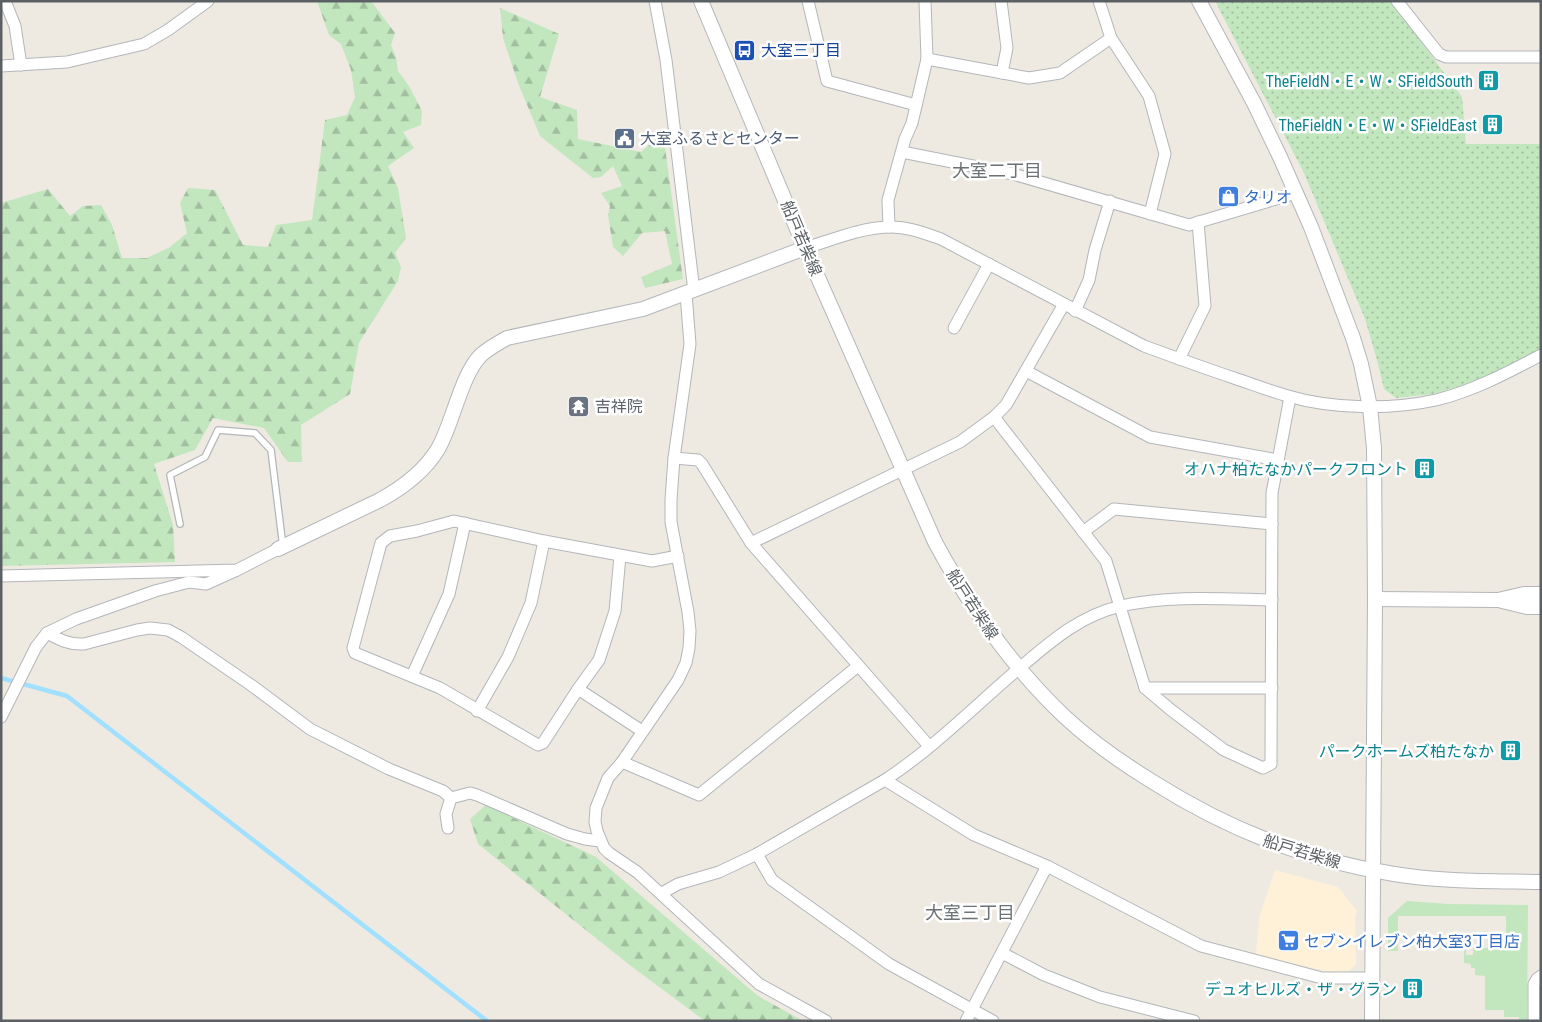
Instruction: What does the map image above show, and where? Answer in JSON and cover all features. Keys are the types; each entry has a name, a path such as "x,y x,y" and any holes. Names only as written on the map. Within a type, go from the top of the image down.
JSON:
{"street":[{"path":"6,1 16,26 22,65"},
{"path":"1,66 67,62 144,44 168,30 208,1"},
{"path":"655,1 666,60 690,292 688,309 690,344 674,458 671,500 671,522 689,622 690,648 686,663 678,680 622,762 608,778 596,808 595,822 600,841 609,853 637,872 662,893 759,984 826,1021"},
{"name":"船戸若柴線","path":"701,1 805,248 935,542 955,579 976,611 1019,669 1066,717 1127,766 1177,798 1230,826 1268,842 1309,855 1372,870 1418,877 1452,880 1541,882"},
{"path":"808,1 827,81 916,105"},
{"path":"889,227 888,200 912,123 927,59 924,1"},
{"path":"1001,1 1007,48 1002,73"},
{"path":"1099,1 1111,38 1149,96 1165,154 1150,214"},
{"path":"1199,1 1254,103 1296,193 1353,338 1370,406 1374,448 1375,599 1372,1021"},
{"path":"1397,1 1439,54 1446,56 1541,57"},
{"path":"927,59 1029,78 1060,73 1111,38"},
{"path":"902,152 1014,174 1189,225 1296,193"},
{"path":"1076,311 1088,280 1110,201"},
{"path":"1179,360 1205,306 1198,222"},
{"path":"1,717 36,646 47,633 76,619 155,591 189,582 206,584 391,494 419,472 437,451 446,434 473,367 480,356 494,344 507,338 643,309 805,248 860,232 889,227 916,230 941,239 1144,346 1179,360 1290,397 1340,405 1370,406 1406,405 1436,400 1463,392 1541,355"},
{"path":"954,328 989,264"},
{"path":"751,543 960,442 994,417 1006,405 1064,304"},
{"path":"1026,371 1150,438 1278,460"},
{"path":"994,417 1106,561 1145,688 1224,750 1263,768 1271,764 1272,492 1290,397"},
{"path":"674,458 698,460 702,464 751,543 929,746"},
{"path":"1083,532 1114,508 1272,524"},
{"path":"620,556 615,612 599,660 543,744 538,745 440,688 356,653 353,648 380,543 390,536 454,521 544,541 652,561 678,556"},
{"path":"412,676 449,594 465,523"},
{"path":"477,711 508,657 531,602 544,541"},
{"path":"1,576 236,570"},
{"path":"1375,599 1498,600 1524,594 1541,594"},
{"path":"662,893 678,884 719,872 757,854 901,770 1061,633 1087,618 1121,606 1156,600 1272,600"},
{"path":"1498,600 1526,607 1541,607"},
{"path":"47,633 67,644 77,645 150,628 168,630 251,685 310,729 389,769 443,791 451,798"},
{"path":"622,762 699,795 858,666"},
{"path":"1145,688 1272,688"},
{"path":"578,689 642,731"},
{"path":"885,780 974,835 1047,866 1201,946 1322,978 1373,978"},
{"path":"451,798 470,793 477,794 568,834 585,840 600,841"},
{"path":"448,828 446,814 451,798"},
{"path":"757,854 772,880 888,964 993,1021"},
{"path":"966,1021 1047,866"},
{"path":"1002,953 1044,976 1100,996 1194,1021"},
{"path":"1534,1021 1534,984 1541,976"}],"lane":[{"path":"180,524 170,475 205,457 218,430 255,433 271,450 280,548"}],"shaded area":[{"path":"1275,870 1338,887 1357,911 1355,918 1356,964 1348,972 1324,971 1256,954 1259,918"}],"green space":[{"path":"317,1 371,1 395,33 391,45 396,57 398,71 409,86 422,111 421,125 403,132 414,148 388,166 398,188 406,238 395,253 401,267 398,281 359,343 350,394 301,425 302,462 288,462 264,428 213,418 195,450 154,464 173,525 175,562 1,566 1,203 48,189 70,216 83,206 101,205 112,225 122,258 147,258 170,247 187,233 180,203 188,188 215,190 243,245 268,247 276,225 312,220 325,120 347,115 355,97 351,70 341,44 329,35"},
{"path":"1215,1 1391,1 1462,97 1466,144 1541,144 1541,349 1479,380 1433,394 1396,398 1384,389 1365,319 1304,173"},
{"path":"500,8 559,34 540,97 577,110 578,139 641,152 663,133 683,279 645,288 641,277 672,264 665,231 642,233 623,256 613,247 608,215 610,206 601,193 622,186 613,166 601,177 593,178 540,136 518,83 503,38"},
{"path":"486,805 596,857 758,996 803,1021 705,1021 631,966 478,844 470,819"},
{"path":"1407,901 1448,904 1528,905 1527,1021 1519,1021 1519,1017 1504,1017 1504,1010 1485,1010 1485,976 1475,975 1475,968 1471,968 1471,964 1464,963 1464,948 1466,948 1466,955 1473,955 1473,948 1506,948 1506,916 1398,916 1398,951 1388,951 1388,918"}],"waterway":[{"path":"1,678 67,696 487,1021"}],"place":[{"name":"大室三丁目","path":"745,50"},
{"name":"TheFieldN・E・W・SFieldSouth","path":"1489,81"},
{"name":"TheFieldN・E・W・SFieldEast","path":"1493,125"},
{"name":"大室ふるさとセンター","path":"624,138"},
{"name":"タリオ","path":"1228,197"},
{"name":"吉祥院","path":"579,406"},
{"name":"オハナ柏たなかパークフロント","path":"1424,469"},
{"name":"パークホームズ柏たなか","path":"1510,751"},
{"name":"セブンイレブン柏大室3丁目店","path":"1288,941"},
{"name":"デュオヒルズ・ザ・グラン","path":"1413,989"}],"district":[{"name":"大室二丁目","path":"997,171"},
{"name":"大室三丁目","path":"970,913"}]}
